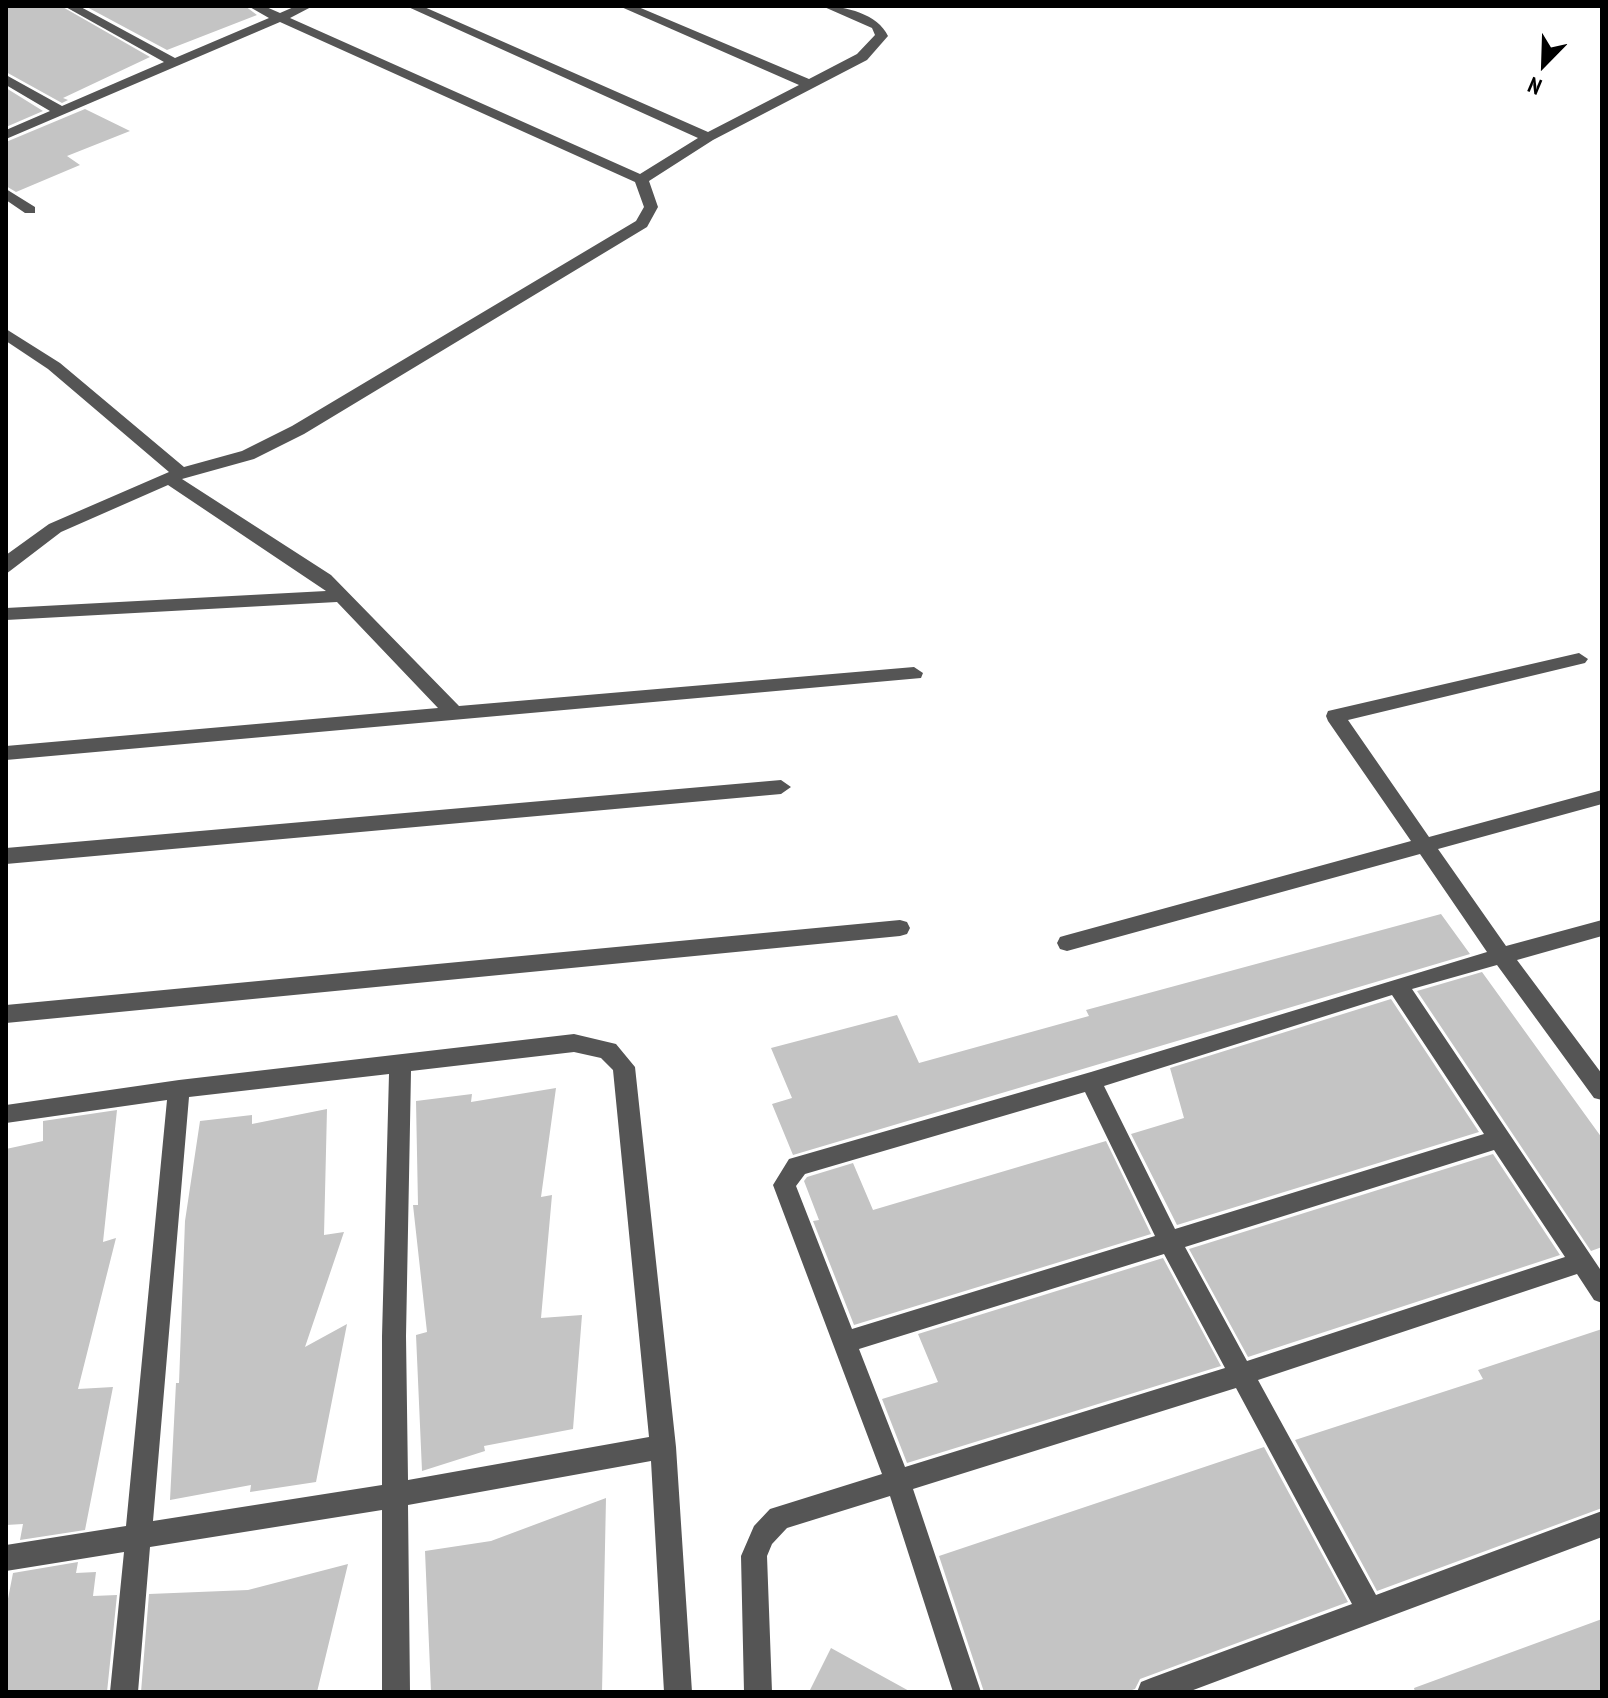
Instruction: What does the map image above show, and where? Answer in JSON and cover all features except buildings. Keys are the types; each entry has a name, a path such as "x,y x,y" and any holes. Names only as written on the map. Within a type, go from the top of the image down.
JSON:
{"street":[{"path":"70,6 175,63"},
{"path":"6,568 12,559 55,528 175,476 248,455 298,430 642,224 651,207 641,180 254,6"},
{"path":"6,135 307,6"},
{"path":"412,6 708,137"},
{"path":"625,6 811,85"},
{"path":"641,180 708,137 862,57 882,36 877,26 828,6"},
{"path":"6,79 60,111"},
{"path":"6,193 30,210"},
{"path":"6,334 54,366 175,476 325,579 454,713"},
{"path":"6,614 341,596"},
{"path":"1579,659 1335,716 1501,955 1602,1091"},
{"path":"6,753 914,673"},
{"path":"6,856 781,787"},
{"path":"1067,943 1602,797"},
{"path":"6,1014 900,928"},
{"path":"967,1692 898,1482 784,1185 797,1166 1091,1081 1397,985 1602,928"},
{"path":"1397,985 1602,1292"},
{"path":"6,1114 179,1089 574,1043 608,1050 624,1067 663,1447 678,1692"},
{"path":"396,1692 394,1336 400,1063"},
{"path":"1091,1081 1170,1243 1371,1612"},
{"path":"124,1692 179,1089"},
{"path":"844,1343 1498,1139"},
{"path":"758,1692 754,1556 763,1535 779,1518 1240,1375 1581,1262"},
{"path":"6,1558 395,1495 663,1447"},
{"path":"1151,1692 1602,1524"}]}
